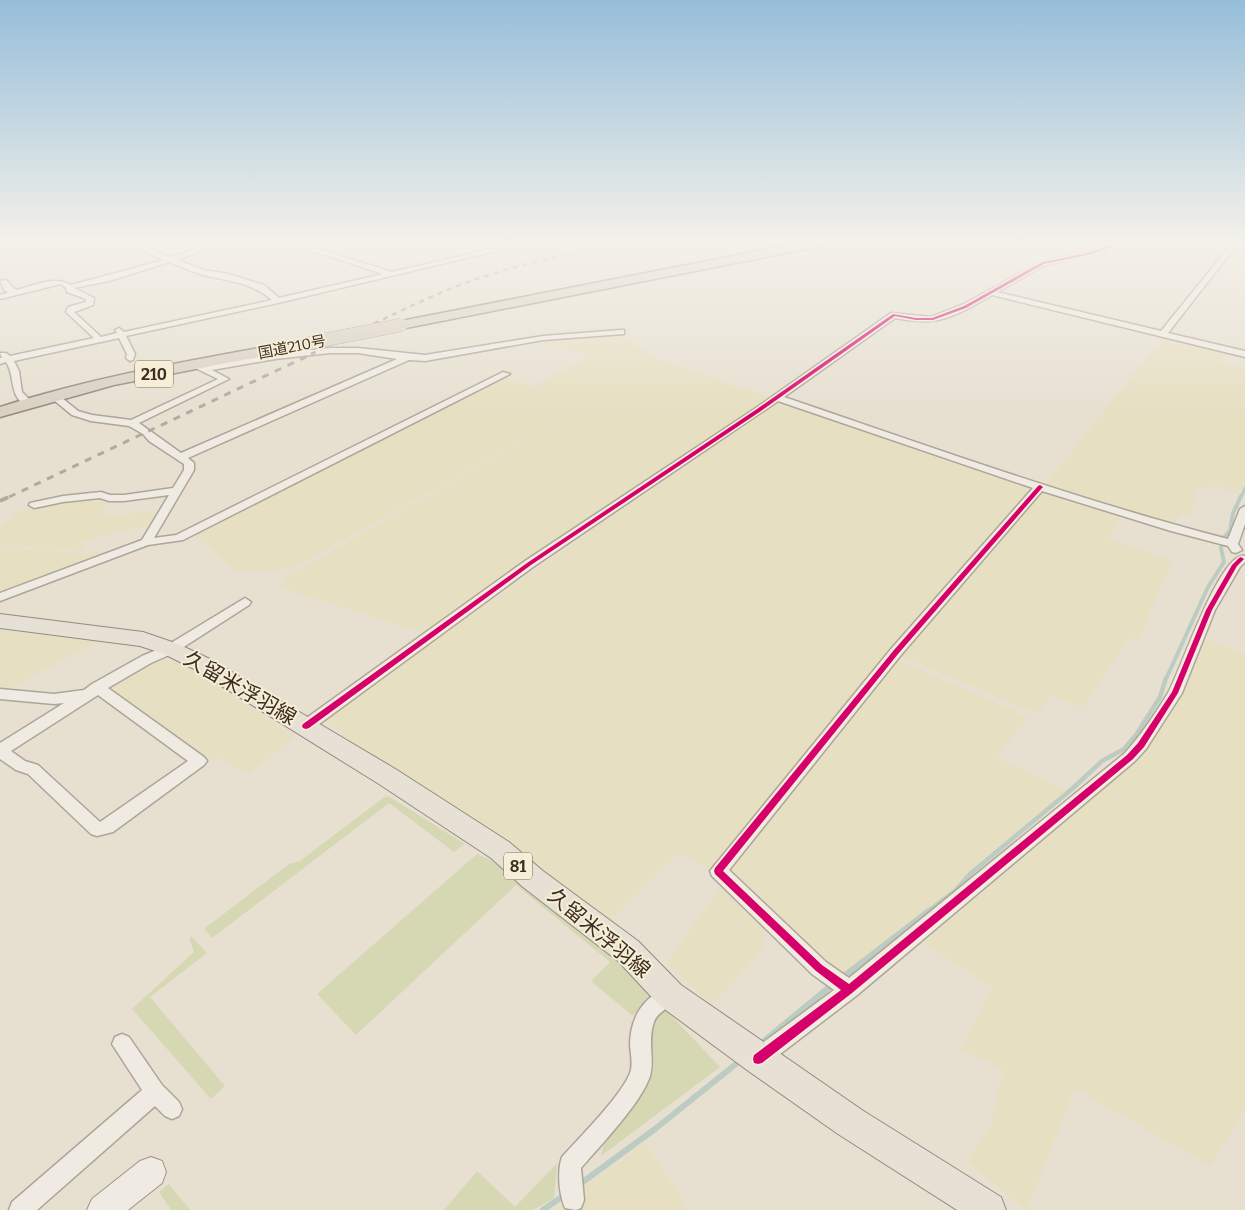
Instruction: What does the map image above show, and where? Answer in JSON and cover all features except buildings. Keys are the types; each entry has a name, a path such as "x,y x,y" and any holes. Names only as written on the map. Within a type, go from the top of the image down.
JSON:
{"highway":[{"name":"国道210号","path":"0,412 53,395 536,298"}],"main road":[{"name":"久留米浮羽線","path":"0,621 143,639 171,649 202,664 306,726 500,850 628,952 670,995 758,1059 850,1122 988,1210"}],"street":[{"path":"89,298 91,301 90,304 71,309 70,312 97,337"},
{"path":"123,335 289,298"},
{"path":"306,726 529,564 594,522 894,315 916,319 932,319 965,307 981,298"},
{"path":"1015,298 1245,354"},
{"path":"1163,334 1191,298"},
{"path":"0,361 120,330 131,354 130,358"},
{"path":"200,367 296,353 332,351 364,351 406,358 425,358 543,338 621,332"},
{"path":"0,353 10,359 15,368 18,393 28,402"},
{"path":"181,457 406,358"},
{"path":"132,423 225,379 200,367"},
{"path":"0,597 146,542 179,538 506,374"},
{"path":"53,395 76,413 90,418 132,423 146,432 152,439 189,462 189,470 146,542"},
{"path":"758,1059 848,990 1130,757 1141,745 1175,693 1209,610 1235,565 1243,560 1229,543 1175,529 1040,487 775,397"},
{"path":"848,990 819,968 718,871 896,652 1040,487"},
{"path":"34,505 63,499 101,495 109,498 124,498 176,491"},
{"path":"1229,543 1245,509"},
{"path":"0,694 54,698 92,691 199,761 107,827 97,829 33,769 21,766 0,751 92,691 159,652 171,649 245,602"},
{"path":"573,1200 570,1164 625,1100 641,1074 640,1037 646,1014 670,995"},
{"path":"122,1044 155,1092 172,1108"},
{"path":"25,1208 155,1092"},
{"path":"103,1210 151,1172"}],"shaded area":[{"path":"620,334 662,361 769,397 424,634 280,587 288,576 592,401 292,569 237,572 193,533 506,377 533,387 592,355 559,350 532,341"},
{"path":"1164,336 1228,351 1220,362 1245,368 1245,479 1239,493 1217,486 1196,488 1192,516 1181,514 1172,527 1044,486"},
{"path":"777,400 1035,487 709,870 679,853 608,923 322,720"},
{"path":"1043,490 1121,515 1109,539 1172,561 1138,640 1129,638 1082,708 1051,695 1037,714 900,656"},
{"path":"94,497 108,501 102,515 157,512 150,525 83,541 81,551 0,545 0,528 21,511"},
{"path":"0,547 82,553 111,551 0,593"},
{"path":"0,630 98,642 4,691 0,690"},
{"path":"1205,639 1245,653 1245,1111 1210,1166 1075,1088 1027,1210 1025,1210 967,1161 990,1128 1003,1069 961,1050 993,988 924,943 1143,753 1180,695"},
{"path":"165,658 188,665 295,736 248,775 220,758 207,761 109,689"},
{"path":"898,660 1028,717 997,758 1069,792 961,883 844,976 820,963 725,872"},
{"path":"723,885 766,927 762,949 713,1005 666,963"},
{"path":"645,1142 689,1210 553,1210"}],"green space":[{"path":"388,796 465,844 454,852 389,803 212,938 204,929 289,864 300,861"},
{"path":"477,854 489,859 513,876 610,953 651,995 633,1016 591,981 610,962 516,885 356,1035 317,994"},
{"path":"191,936 207,953 150,997 225,1086 211,1099 132,1009 194,952 189,938"},
{"path":"665,1009 720,1067 601,1156 606,1136 650,1026"},
{"path":"557,1163 554,1198 533,1210 444,1210 477,1171 515,1207"},
{"path":"169,1184 190,1210 171,1210 159,1192"}],"waterway":[{"path":"1241,497 1245,488"},
{"path":"1166,679 1208,587 1224,562 1221,548 1223,538 1230,531 1233,513 1241,496"},
{"path":"927,912 955,891 970,874 1072,789 1102,761 1124,749 1136,735 1160,697 1166,678"},
{"path":"843,977 929,911"},
{"path":"759,1045 833,984"},
{"path":"580,1184 655,1129 736,1064"},
{"path":"543,1210 566,1194"}],"railway":[{"path":"311,354 428,298"},
{"path":"9,497 314,353"},
{"path":"0,501 11,496"}],"cycle path":[{"path":"306,726 529,564 759,410 894,315 916,319 932,319 965,307 980,298"},
{"path":"849,990 819,968 718,871 896,652 1040,487"},
{"path":"758,1059 849,990 1130,757 1141,745 1175,693 1209,610 1235,565 1241,559"}]}
